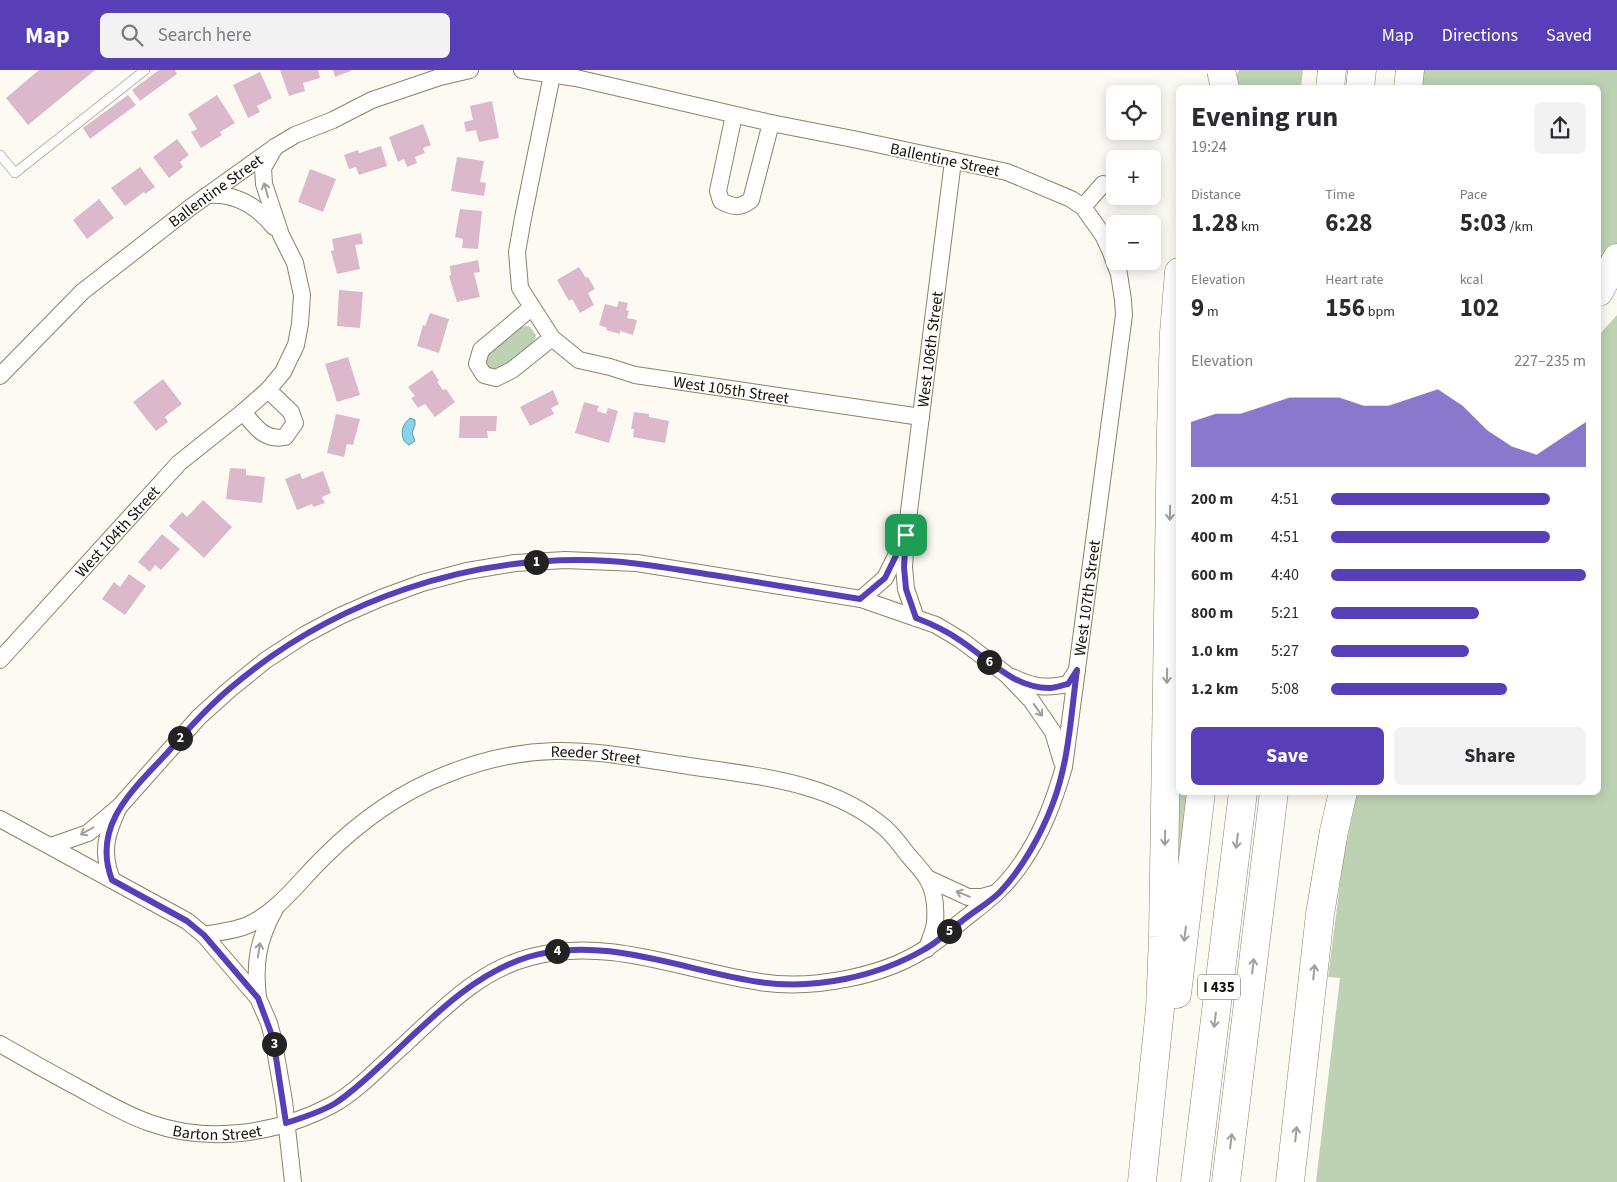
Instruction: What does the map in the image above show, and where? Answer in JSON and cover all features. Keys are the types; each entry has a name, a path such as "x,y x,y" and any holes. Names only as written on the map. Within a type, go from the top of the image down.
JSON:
{"highway":[{"path":"1330,85 1332,70"},
{"path":"1360,85 1362,70"},
{"path":"1408,85 1410,70"},
{"path":"1601,288 1617,258"},
{"path":"1601,311 1617,294"},
{"path":"1142,1177 1160,1009 1164,937 1171,430 1176,309"},
{"path":"1142,1177 1160,1125 1191,886 1201,795"},
{"name":"I 435","path":"1195,1182 1243,795"},
{"name":"I 435","path":"1226,1182 1274,795"},
{"path":"1320,914 1326,795"},
{"path":"1290,1182 1320,914 1334,831 1342,795"}],"street":[{"name":"Ballentine Street","path":"0,376 82,292 208,195 275,147 295,134 333,120 372,100 440,77 470,70"},
{"name":"Ballentine Street","path":"522,70 553,72 734,115 1006,172 1071,199 1083,207"},
{"name":"West 105th Street","path":"553,72 523,218 518,252 520,288 552,338 579,360 635,375 921,417"},
{"path":"734,115 718,191 720,201 732,207 743,206 751,200 771,123"},
{"name":"West 104th Street","path":"0,660 178,463 243,412 268,390 283,372 296,345 302,295 295,263 281,234 264,184 263,168 275,147"},
{"name":"West 106th Street","path":"916,618 906,589 904,567 906,535 953,161"},
{"path":"1083,207 1103,184"},
{"path":"208,195 222,194 244,200 263,213 281,234"},
{"name":"West 107th Street","path":"926,948 1000,892 1021,865 1037,838 1053,803 1064,767 1124,316 1124,300 1119,274 1110,250 1103,235 1083,207"},
{"path":"532,308 481,350 478,364 484,375 496,378 512,370 552,338"},
{"path":"243,412 265,436 277,439 285,437 295,424 291,412 268,390"},
{"name":"West 106th Street","path":"860,599 885,578 906,535"},
{"path":"51,846 88,832 119,807 199,717 266,660 306,634 340,616 422,583 467,571 514,563 565,560 637,563 860,599 936,625 961,640 1006,674 1031,700 1053,732 1064,767"},
{"path":"1006,674 1028,685 1050,688 1068,684 1077,670"},
{"name":"Reeder Street","path":"204,935 247,926 276,907 344,838 381,809 412,790 446,775 486,762 523,754 554,751 615,755 767,778 803,785 835,797 871,817 886,829 927,878 934,892 935,924 926,948"},
{"path":"112,880 106,864 106,842 110,826 119,807"},
{"path":"0,819 187,921 204,935 258,998 273,1038 293,1182"},
{"name":"Reeder Street","path":"927,878 968,897 982,897 1000,892"},
{"name":"Reeder Street","path":"258,998 256,977 259,947 264,929 276,907"},
{"name":"Barton Street","path":"0,1044 123,1112 154,1124 185,1132 219,1135 249,1133 286,1123 334,1104 373,1072 459,994 479,979 529,957 558,951 589,949 620,953 761,982 790,984 826,982 860,976 885,968 926,948"}],"lane":[{"path":"0,155 15,173 145,70"}],"green space":[{"path":"1239,70 1303,70 1301,85 1234,85"},
{"path":"1422,70 1617,70 1617,245 1601,268 1601,85 1420,85"},
{"path":"1617,315 1617,1182 1316,1182 1340,978 1328,977 1343,861 1357,795 1601,795 1601,333"},
{"path":"527,326 536,335 531,346 526,351 497,371 494,372 485,365 485,355 521,327"},
{"path":"1179,795 1190,795 1175,886"}],"water":[{"path":"410,418 415,420 412,433 415,441 409,445 404,441 402,431"}],"building":[{"path":"39,70 95,70 28,125 6,98"},
{"path":"159,70 175,70 177,74 140,101 132,90"},
{"path":"280,70 318,70 320,78 303,83 305,91 289,96"},
{"path":"333,70 350,70 351,71 335,77"},
{"path":"260,72 272,98 257,106 260,112 248,118 233,85"},
{"path":"128,95 136,105 90,139 83,128"},
{"path":"217,95 235,123 220,132 222,135 201,148 191,132 197,129 188,114"},
{"path":"492,101 499,138 479,142 476,130 466,132 464,122 473,120 470,106"},
{"path":"423,124 431,145 423,148 425,153 415,157 417,163 407,167 404,159 398,162 389,137"},
{"path":"177,139 189,155 180,162 183,167 169,178 153,157"},
{"path":"381,146 387,166 359,175 356,167 349,169 344,155 358,150 359,153"},
{"path":"457,157 484,161 480,182 486,183 484,196 451,191"},
{"path":"140,167 155,187 145,194 144,192 125,206 111,188"},
{"path":"310,169 336,179 323,212 298,202"},
{"path":"99,199 114,218 87,239 73,220"},
{"path":"460,209 482,211 478,249 462,248 463,239 455,237"},
{"path":"361,233 363,244 355,245 360,269 337,274 331,251 334,250 332,239"},
{"path":"478,260 480,272 474,273 480,297 457,302 449,276 451,275 450,266"},
{"path":"579,267 595,289 588,293 594,305 580,313 572,299 569,301 557,280"},
{"path":"339,290 363,292 360,328 337,326"},
{"path":"619,301 628,303 626,310 629,311 627,318 637,320 633,335 620,331 620,334 606,330 607,328 599,325 605,304 617,307"},
{"path":"430,313 449,319 439,353 417,346 423,325 425,326"},
{"path":"348,357 360,395 337,402 325,364"},
{"path":"432,370 439,381 437,382 443,390 446,389 455,402 435,417 425,404 418,408 411,398 415,396 408,387"},
{"path":"163,379 182,404 165,417 168,422 156,431 133,402"},
{"path":"553,390 559,404 551,408 554,414 530,426 520,407"},
{"path":"584,402 599,406 597,411 606,414 608,408 618,411 609,443 575,433"},
{"path":"634,412 649,414 649,417 669,421 665,443 633,437 634,429 631,429"},
{"path":"336,414 360,419 353,445 347,444 344,457 327,453"},
{"path":"460,416 497,416 496,431 487,431 488,438 459,438"},
{"path":"230,468 246,469 246,475 265,477 262,503 226,499"},
{"path":"323,471 331,493 322,497 325,503 313,507 312,504 297,510 285,479 300,473 302,479"},
{"path":"203,500 232,527 204,558 169,526 182,512 187,517"},
{"path":"162,534 180,549 161,570 155,565 150,572 138,562"},
{"path":"129,574 146,586 125,615 102,599 114,582 120,587"}],"route":[{"path":"906,535 904,567 906,589 916,618 936,625 961,640 1006,674 1028,685 1050,688 1068,684 1077,670 1064,767 1053,803 1037,838 1021,865 1000,892 926,948 885,968 860,976 826,982 790,984 761,982 620,953 589,949 558,951 529,957 479,979 459,994 373,1072 334,1104 286,1123 273,1038 258,998 204,935 187,921 112,880 106,864 106,842 110,826 119,807 199,717 266,660 306,634 340,616 381,598 422,583 467,571 514,563 565,560 637,563 860,599 885,578 906,535"}]}
